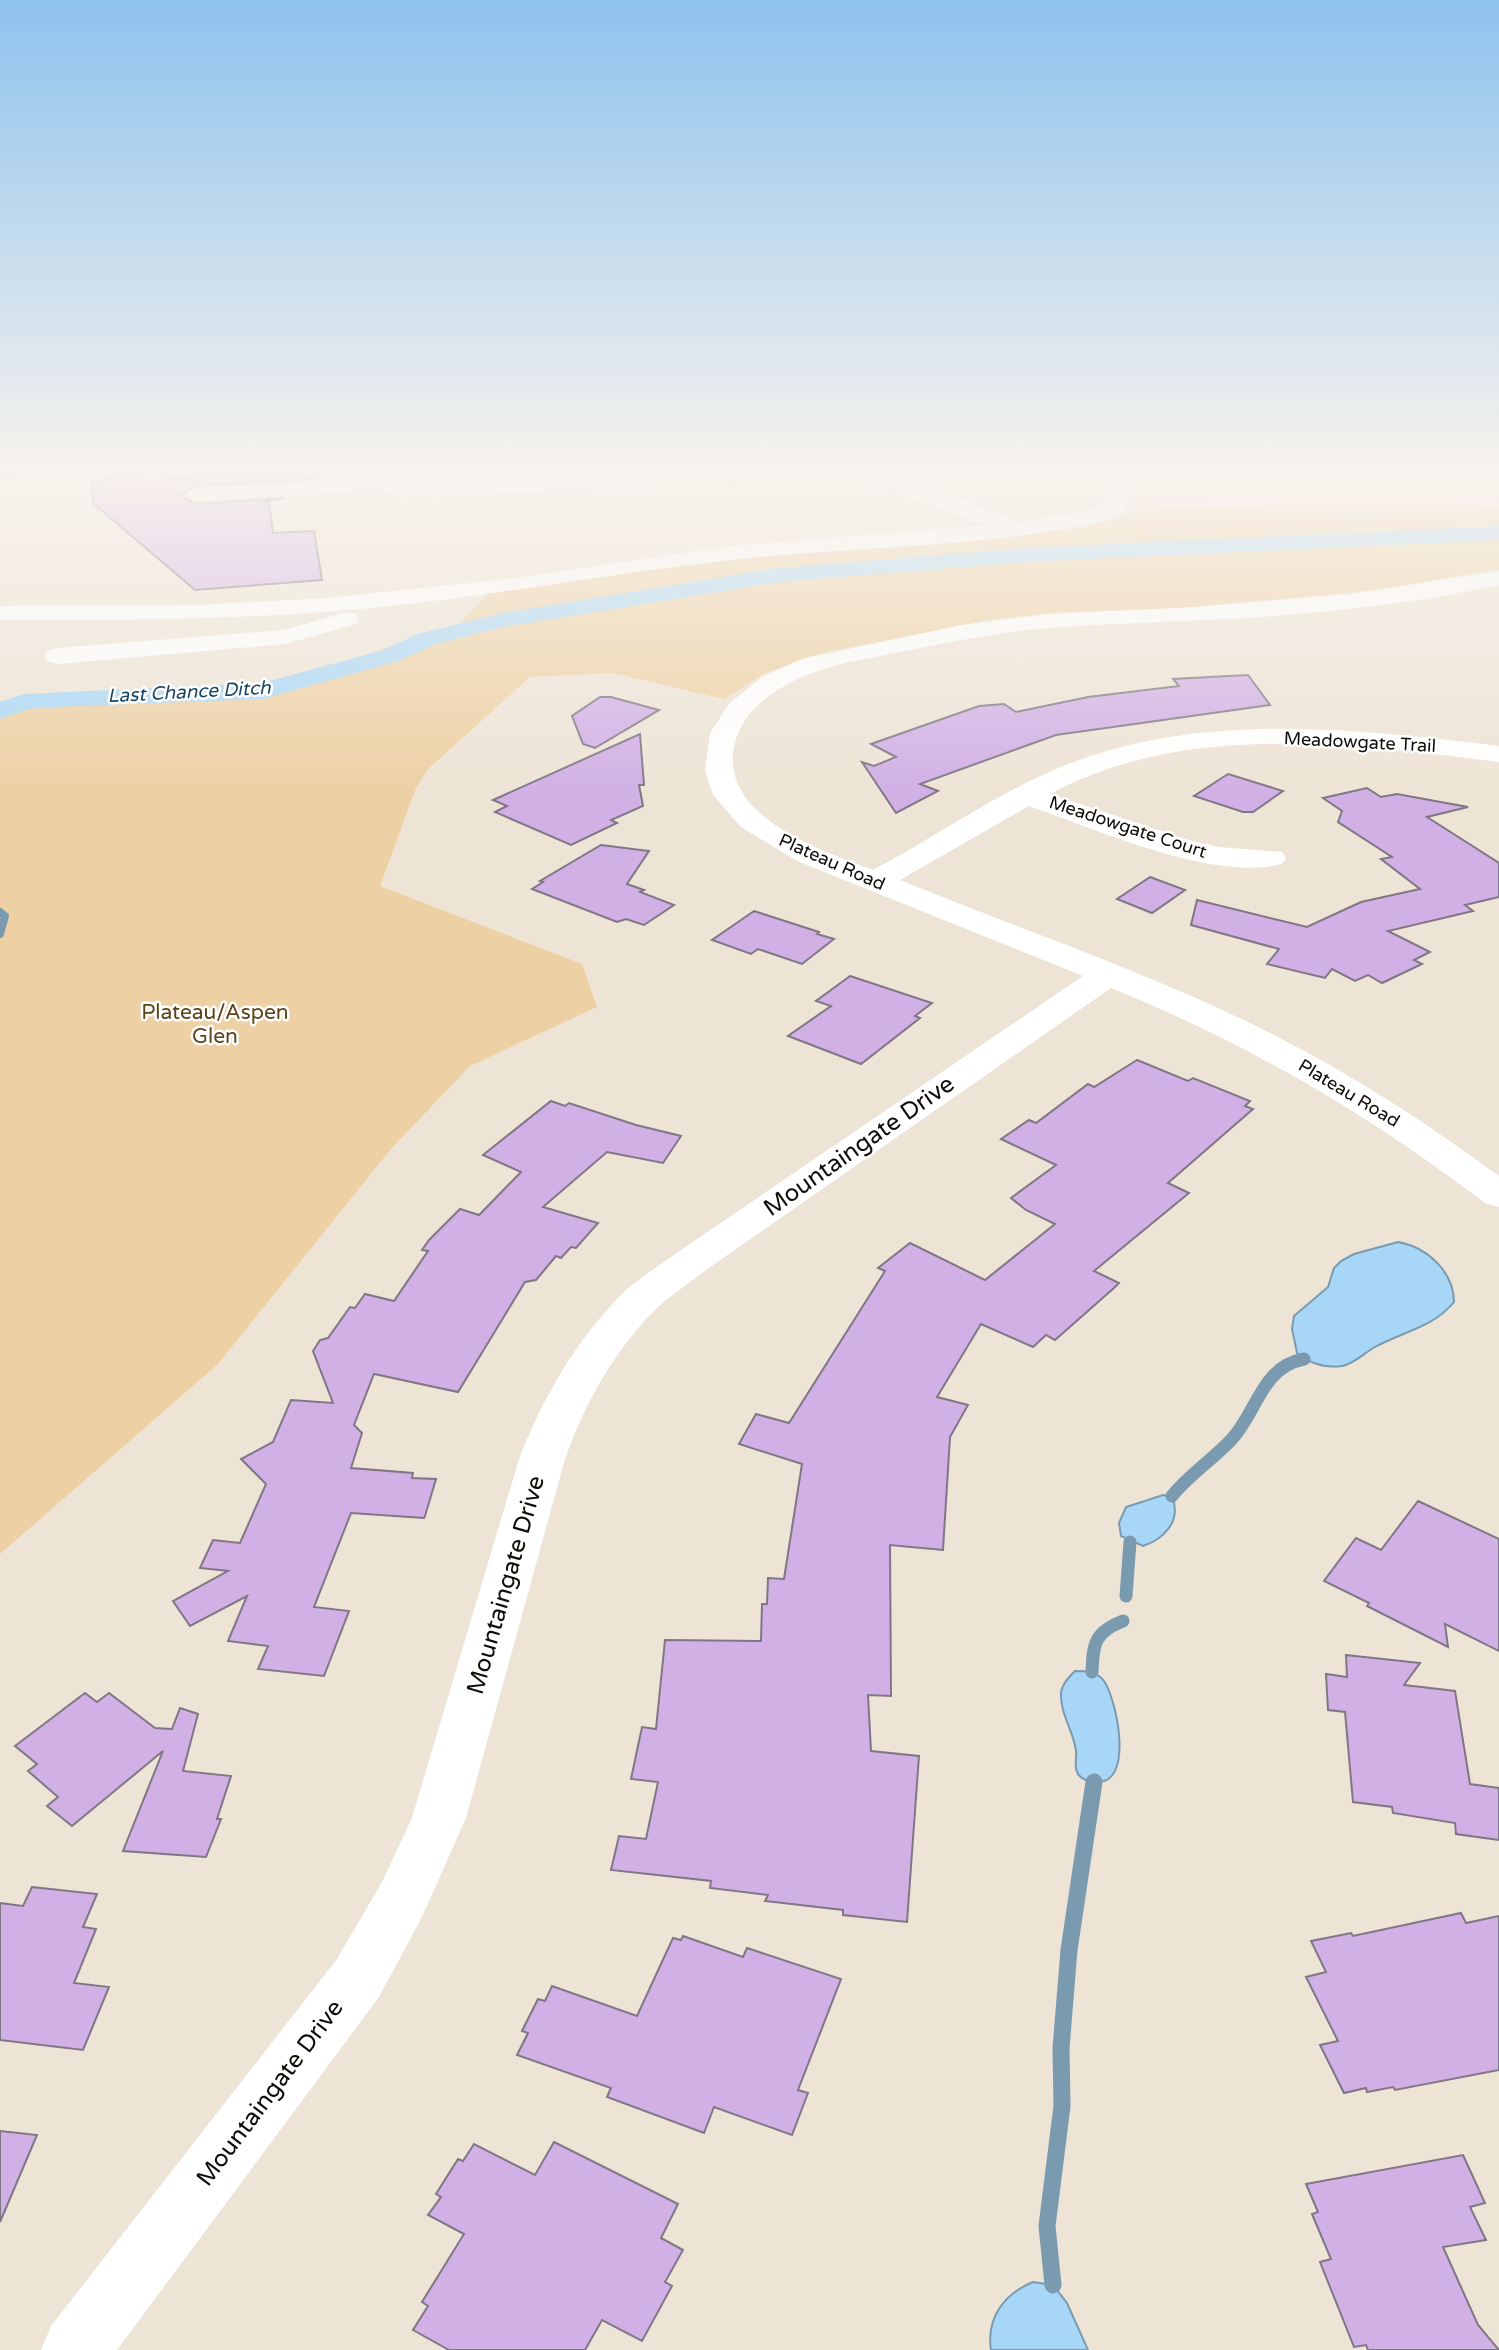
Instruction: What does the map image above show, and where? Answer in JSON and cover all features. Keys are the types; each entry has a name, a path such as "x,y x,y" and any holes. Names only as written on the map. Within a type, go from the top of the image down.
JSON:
{"street":[{"path":"0,613 225,611 374,600 587,575"},
{"name":"Plateau Road","path":"1499,578 1422,592 1234,611 1001,626 855,653 782,678 756,693 730,721 718,756 720,781 734,804 774,837 875,881 1205,1014 1327,1077 1402,1124 1499,1195"},
{"path":"83,611 57,650 60,667 286,637 362,613 374,600"},
{"name":"Meadowgate Trail","path":"875,881 1055,780 1102,762 1173,747 1249,738 1332,737 1499,754"},
{"name":"Meadowgate Court","path":"1027,796 1181,848 1219,856 1270,858"},
{"name":"Mountaingate Drive","path":"75,2350 358,1978 421,1867 439,1818 550,1439 574,1384 606,1340 633,1307 692,1261 1107,975"}],"green space":[{"name":"Plateau/Aspen Glen","path":"616,575 1466,575 1384,589 1198,607 1047,613 989,620 817,654 763,674 724,699 613,673 530,677 427,770 416,788 380,886 582,964 597,1007 470,1066 390,1150 218,1364 0,1554 0,704 62,694 260,687 457,626 488,593"}],"water":[{"path":"1398,1242 1419,1249 1437,1263 1449,1281 1454,1302 1427,1323 1375,1347 1346,1365 1324,1366 1297,1353 1292,1329 1294,1316 1328,1287 1334,1268 1354,1254"},
{"path":"1163,1495 1172,1496 1175,1513 1164,1534 1143,1546 1121,1536 1119,1523 1126,1507"},
{"path":"1075,1671 1098,1675 1104,1681 1114,1705 1119,1757 1115,1771 1107,1780 1087,1781 1080,1777 1076,1770 1075,1744 1061,1701 1064,1684"},
{"path":"1033,2282 1053,2285 1067,2303 1088,2350 991,2350 991,2328 999,2309 1014,2293"}],"building":[{"path":"177,575 321,575 322,580 195,590"},
{"path":"1248,675 1270,705 1056,735 920,784 938,791 896,813 862,762 874,766 896,757 871,744 979,706 1004,704 1016,712 1088,697 1179,686 1173,679"},
{"path":"600,697 611,697 659,710 595,748 583,744 572,716"},
{"path":"640,734 644,785 639,785 643,806 611,820 617,823 571,845 495,812 507,806 493,800"},
{"path":"1228,774 1283,791 1253,812 1243,812 1194,796"},
{"path":"1367,788 1381,797 1397,794 1468,807 1427,817 1499,863 1499,897 1465,905 1473,911 1388,931 1430,952 1414,960 1422,964 1382,983 1368,975 1355,981 1332,969 1325,978 1267,964 1279,949 1191,925 1197,900 1307,927 1361,902 1420,889 1381,859 1392,857 1338,822 1342,811 1323,798"},
{"path":"601,845 649,851 627,884 674,905 644,925 626,919 617,922 532,889 543,882 540,881"},
{"path":"1150,877 1185,890 1152,913 1117,899"},
{"path":"754,911 834,939 802,964 758,949 751,954 712,940"},
{"path":"850,976 932,1003 915,1016 920,1018 861,1064 788,1036 831,1006 816,1001"},
{"path":"1137,1060 1188,1081 1193,1078 1250,1101 1245,1106 1253,1109 1168,1183 1189,1193 1094,1271 1119,1283 1114,1288 1055,1340 1046,1335 1033,1347 981,1324 937,1397 968,1405 950,1437 943,1550 890,1545 891,1696 868,1695 871,1751 919,1756 907,1922 843,1915 843,1910 765,1901 768,1895 710,1888 711,1881 611,1870 619,1836 646,1839 658,1782 631,1779 642,1727 656,1729 665,1640 761,1641 762,1604 767,1604 768,1578 784,1579 802,1464 739,1444 756,1414 789,1423 885,1271 878,1268 910,1243 985,1280 1055,1224 1026,1210 1011,1198 1056,1165 1001,1139 1029,1120 1036,1123 1088,1084 1094,1087"},
{"path":"551,1101 565,1106 569,1103 636,1125 681,1136 663,1163 607,1152 543,1207 598,1223 576,1248 571,1247 561,1258 556,1256 536,1280 525,1282 458,1392 374,1374 354,1425 362,1433 351,1468 413,1473 412,1478 436,1479 425,1516 351,1513 314,1607 349,1611 324,1676 258,1669 268,1646 228,1641 247,1596 190,1626 173,1601 228,1571 200,1568 213,1540 240,1543 266,1484 241,1459 273,1442 291,1400 333,1403 313,1351 320,1340 328,1338 350,1307 355,1308 365,1294 394,1301 428,1251 422,1250 429,1240 460,1209 479,1215 521,1172 483,1155"},
{"path":"1418,1501 1499,1539 1499,1651 1445,1624 1448,1647 1324,1581 1356,1538 1381,1550"},
{"path":"1346,1655 1420,1663 1404,1685 1455,1691 1470,1784 1499,1788 1499,1840 1456,1834 1455,1823 1393,1813 1392,1807 1353,1802 1345,1712 1328,1710 1326,1674 1347,1677"},
{"path":"85,1693 97,1702 109,1693 155,1728 172,1729 180,1708 198,1714 183,1771 231,1776 217,1819 221,1819 206,1857 123,1851 163,1751 72,1826 47,1806 58,1797 28,1771 37,1764 15,1746"},
{"path":"32,1887 97,1894 83,1927 96,1929 74,1983 109,1987 83,2050 0,2040 0,1903 23,1906"},
{"path":"1461,1913 1466,1923 1499,1916 1499,2070 1395,2090 1393,2087 1367,2092 1366,2088 1344,2093 1320,2045 1338,2041 1306,1977 1326,1972 1311,1941 1351,1933 1353,1936"},
{"path":"683,1936 743,1957 747,1948 841,1979 798,2090 808,2093 792,2135 714,2107 704,2133 607,2097 611,2088 517,2055 528,2033 522,2031 538,1999 545,2001 552,1986 637,2016 673,1938 681,1940"},
{"path":"0,2131 37,2135 0,2222"},
{"path":"554,2142 678,2204 661,2238 683,2250 665,2282 672,2286 642,2341 602,2320 585,2350 449,2350 413,2330 428,2306 422,2302 464,2234 428,2215 441,2197 436,2194 458,2159 463,2161 474,2144 535,2175"},
{"path":"1463,2155 1485,2203 1470,2207 1486,2240 1443,2247 1478,2325 1499,2350 1368,2350 1366,2345 1354,2347 1320,2262 1331,2259 1312,2214 1318,2212 1306,2184"}],"waterway":[{"name":"Last Chance Ditch","path":"0,711 24,702 53,699 263,691 389,656 427,639 502,620 781,575"},
{"path":"0,912 5,916 0,934"},
{"path":"1172,1496 1231,1440 1261,1392 1278,1371 1304,1359"},
{"path":"1126,1596 1130,1542"},
{"path":"1092,1672 1097,1640 1106,1630 1123,1621"},
{"path":"1053,2285 1047,2226 1062,2106 1061,2048 1069,1950 1094,1782"}]}
